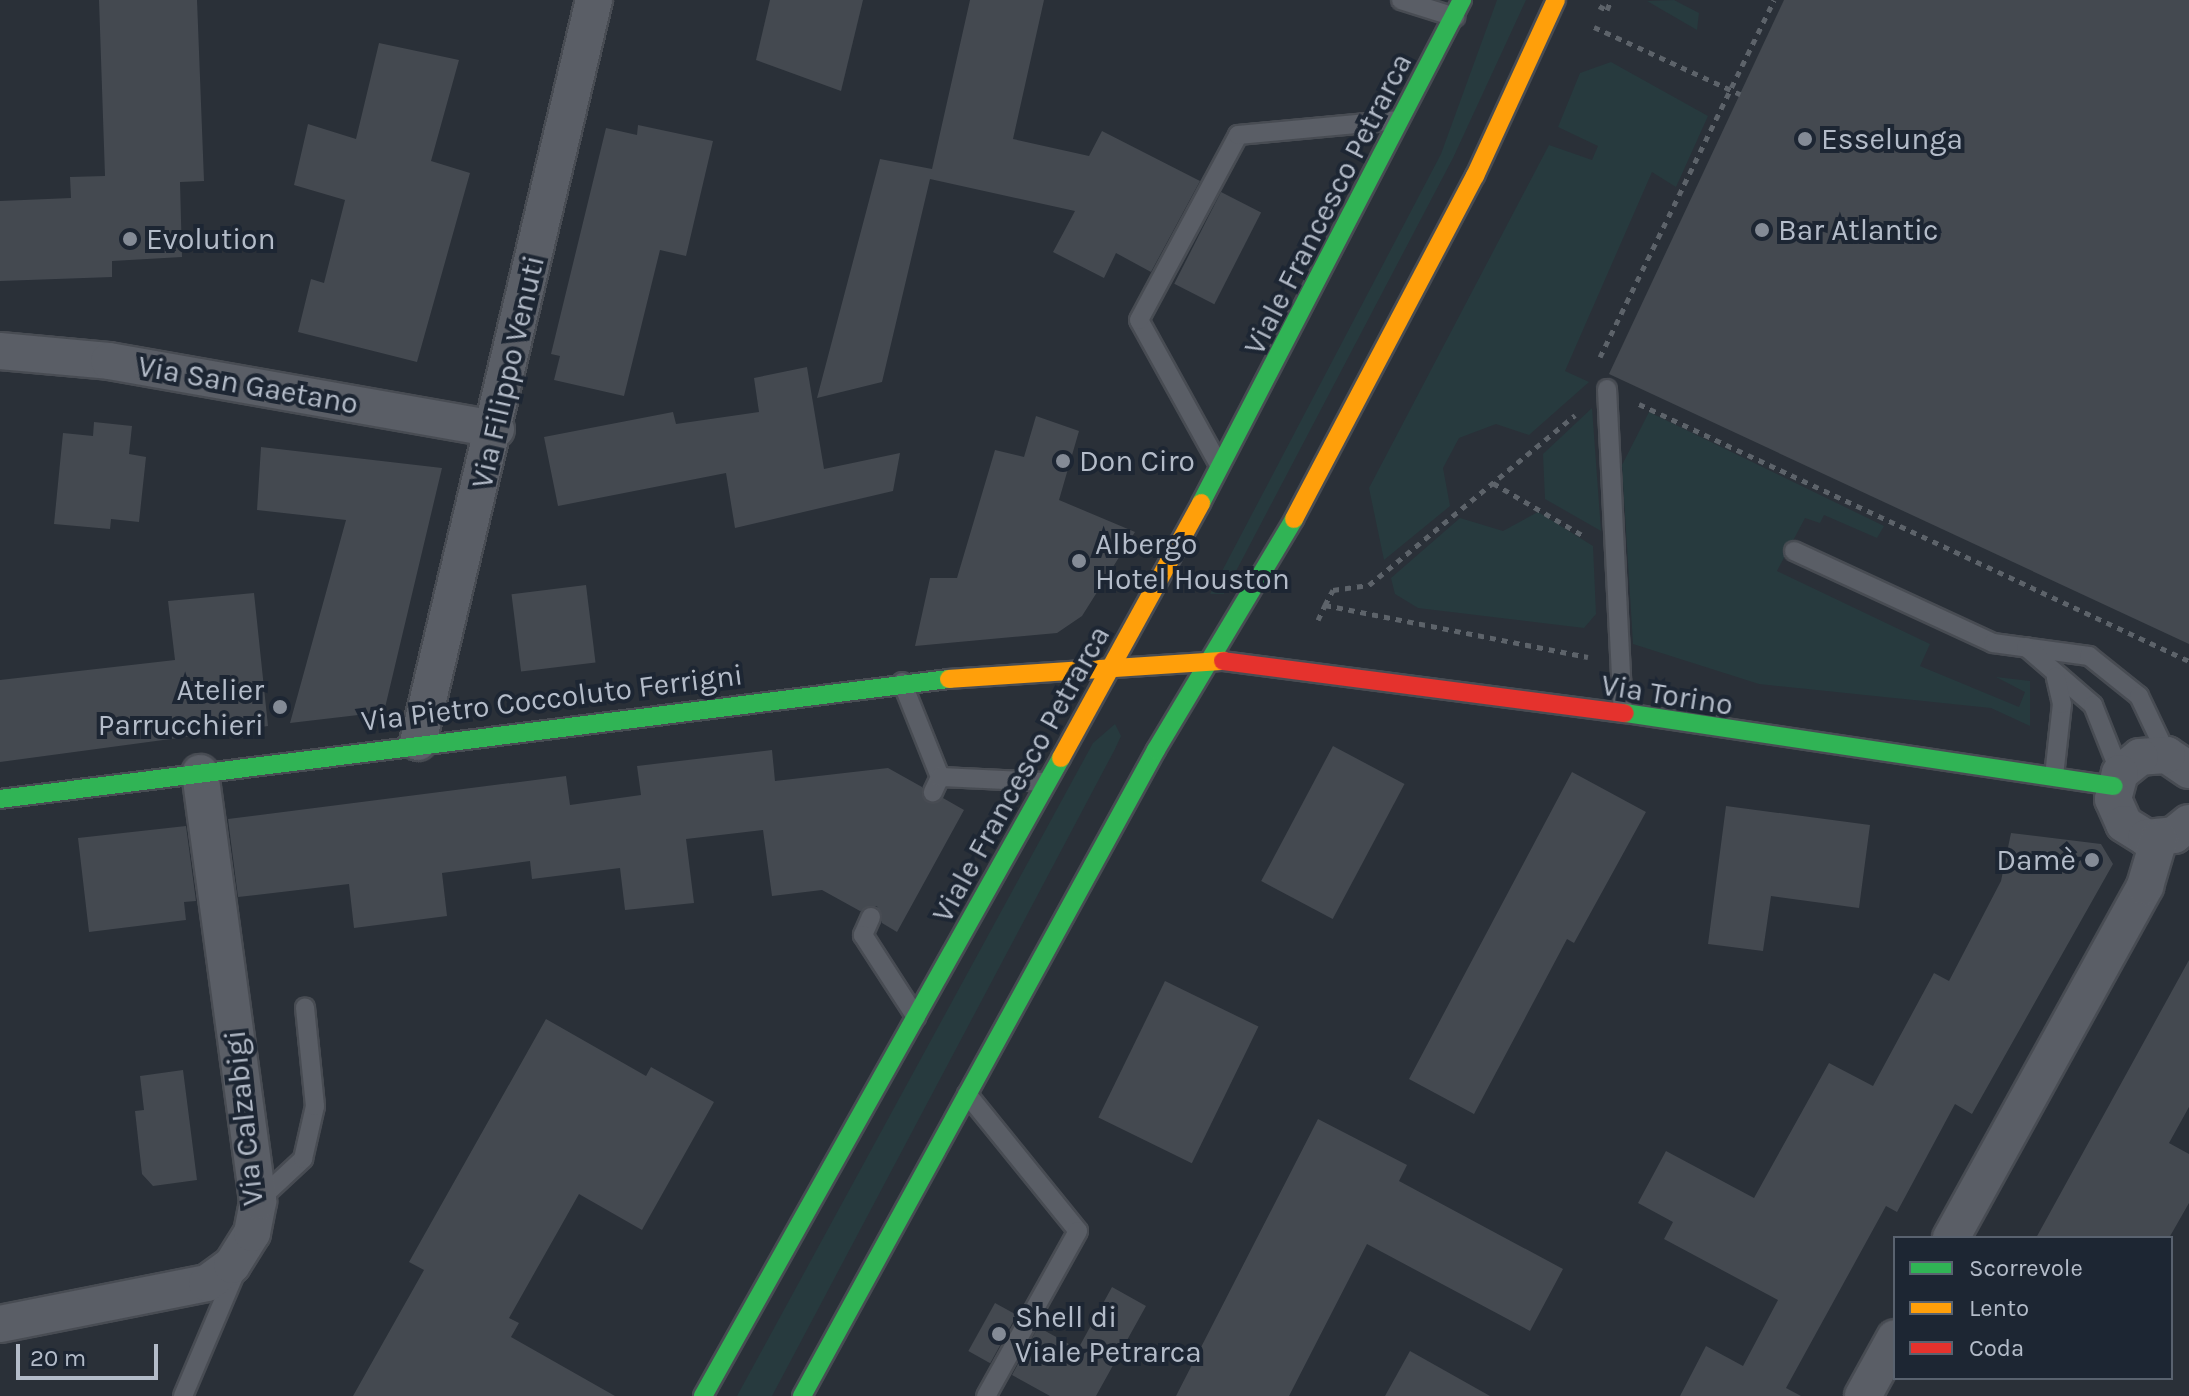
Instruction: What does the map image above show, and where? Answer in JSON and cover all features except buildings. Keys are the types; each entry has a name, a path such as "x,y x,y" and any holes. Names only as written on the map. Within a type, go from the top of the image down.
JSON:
{"main road":[{"path":"808,1395 967,1093 1211,660 1266,571 1425,274 1556,0"},
{"name":"Viale Francesco Petrarca","path":"703,1396 918,1020 1113,664 1406,120 1459,8"},
{"name":"Via Torino","path":"1113,664 1211,660 1379,677 1623,717 2053,777 2117,780"},
{"name":"Via Pietro Coccoluto Ferrigni","path":"0,799 418,742 902,682 1113,664"}],"street":[{"name":"Via Filippo Venuti","path":"418,742 496,429 594,0"},
{"name":"Via San Gaetano","path":"0,351 109,361 496,429"},
{"path":"1952,1236 2174,831 2124,824 2117,780 2140,757 2181,760"},
{"name":"Via Calzabigi","path":"0,1324 167,1296 207,1283 232,1265 255,1217 200,773"},
{"path":"1863,1396 1893,1342"}],"lane":[{"path":"1401,0 1459,8"},
{"path":"1220,467 1139,320 1153,293 1238,135 1406,120"},
{"path":"1607,389 1618,556 1623,717"},
{"path":"1794,551 1993,643 2089,656 2119,675 2153,715 2181,760"},
{"path":"2026,647 2101,717 2117,780"},
{"path":"2053,777 2062,704 2056,677"},
{"path":"902,682 936,785 1048,782"},
{"path":"871,917 863,935 918,1020"},
{"path":"183,1396 255,1217 303,1159 315,1106 305,1008"},
{"path":"967,1093 1078,1231 986,1396"}],"path":[{"path":"1774,0 1597,364 1607,389 2189,661"},
{"path":"1602,31 1740,94"},
{"path":"1325,605 1333,590 1369,585 1607,389"},
{"path":"1493,483 1618,556"}],"green space":[{"path":"1497,0 1526,0 1453,158 1224,594 1210,594 1441,154"},
{"path":"1674,0 1699,13 1697,30 1647,1"},
{"path":"1611,62 1708,116 1676,187 1652,172 1565,371 1589,382 1529,435 1496,424 1459,438 1443,468 1450,506 1384,560 1369,488 1549,145 1592,160 1598,146 1558,127 1580,73"},
{"path":"1592,408 1601,531 1545,499 1543,454"},
{"path":"1649,412 1884,526 1877,538 1824,515 1820,523 1805,518 1777,571 1930,644 1920,666 2019,707 2025,692 1996,677 2030,681 2030,726 1991,708 1759,684 1633,644 1622,465"},
{"path":"1538,512 1593,546 1596,614 1584,628 1418,608 1395,594 1391,578 1460,518 1503,531"},
{"path":"1115,724 1121,736 1115,749 772,1396 737,1396 1093,743"}],"traffic: fast":[{"path":"1201,503 1462,0"},
{"path":"802,1396 1156,750 1294,519"},
{"path":"0,799 949,679"},
{"path":"1625,713 2114,786"},
{"path":"703,1396 1061,758"}],"traffic: slow":[{"path":"1294,519 1475,176 1556,0"},
{"path":"1061,758 1201,503"},
{"path":"949,679 1223,661"}],"traffic: jam":[{"path":"1223,661 1625,713"}],"place":[{"name":"Esselunga","path":"1805,139"},
{"name":"Bar Atlantic","path":"1762,230"},
{"name":"Evolution","path":"130,239"},
{"name":"Don Ciro","path":"1063,461"},
{"name":"Albergo Hotel Houston","path":"1079,561"},
{"name":"Atelier Parrucchieri","path":"280,707"},
{"name":"Damè","path":"2092,860"},
{"name":"Shell di Viale Petrarca","path":"999,1334"}]}
